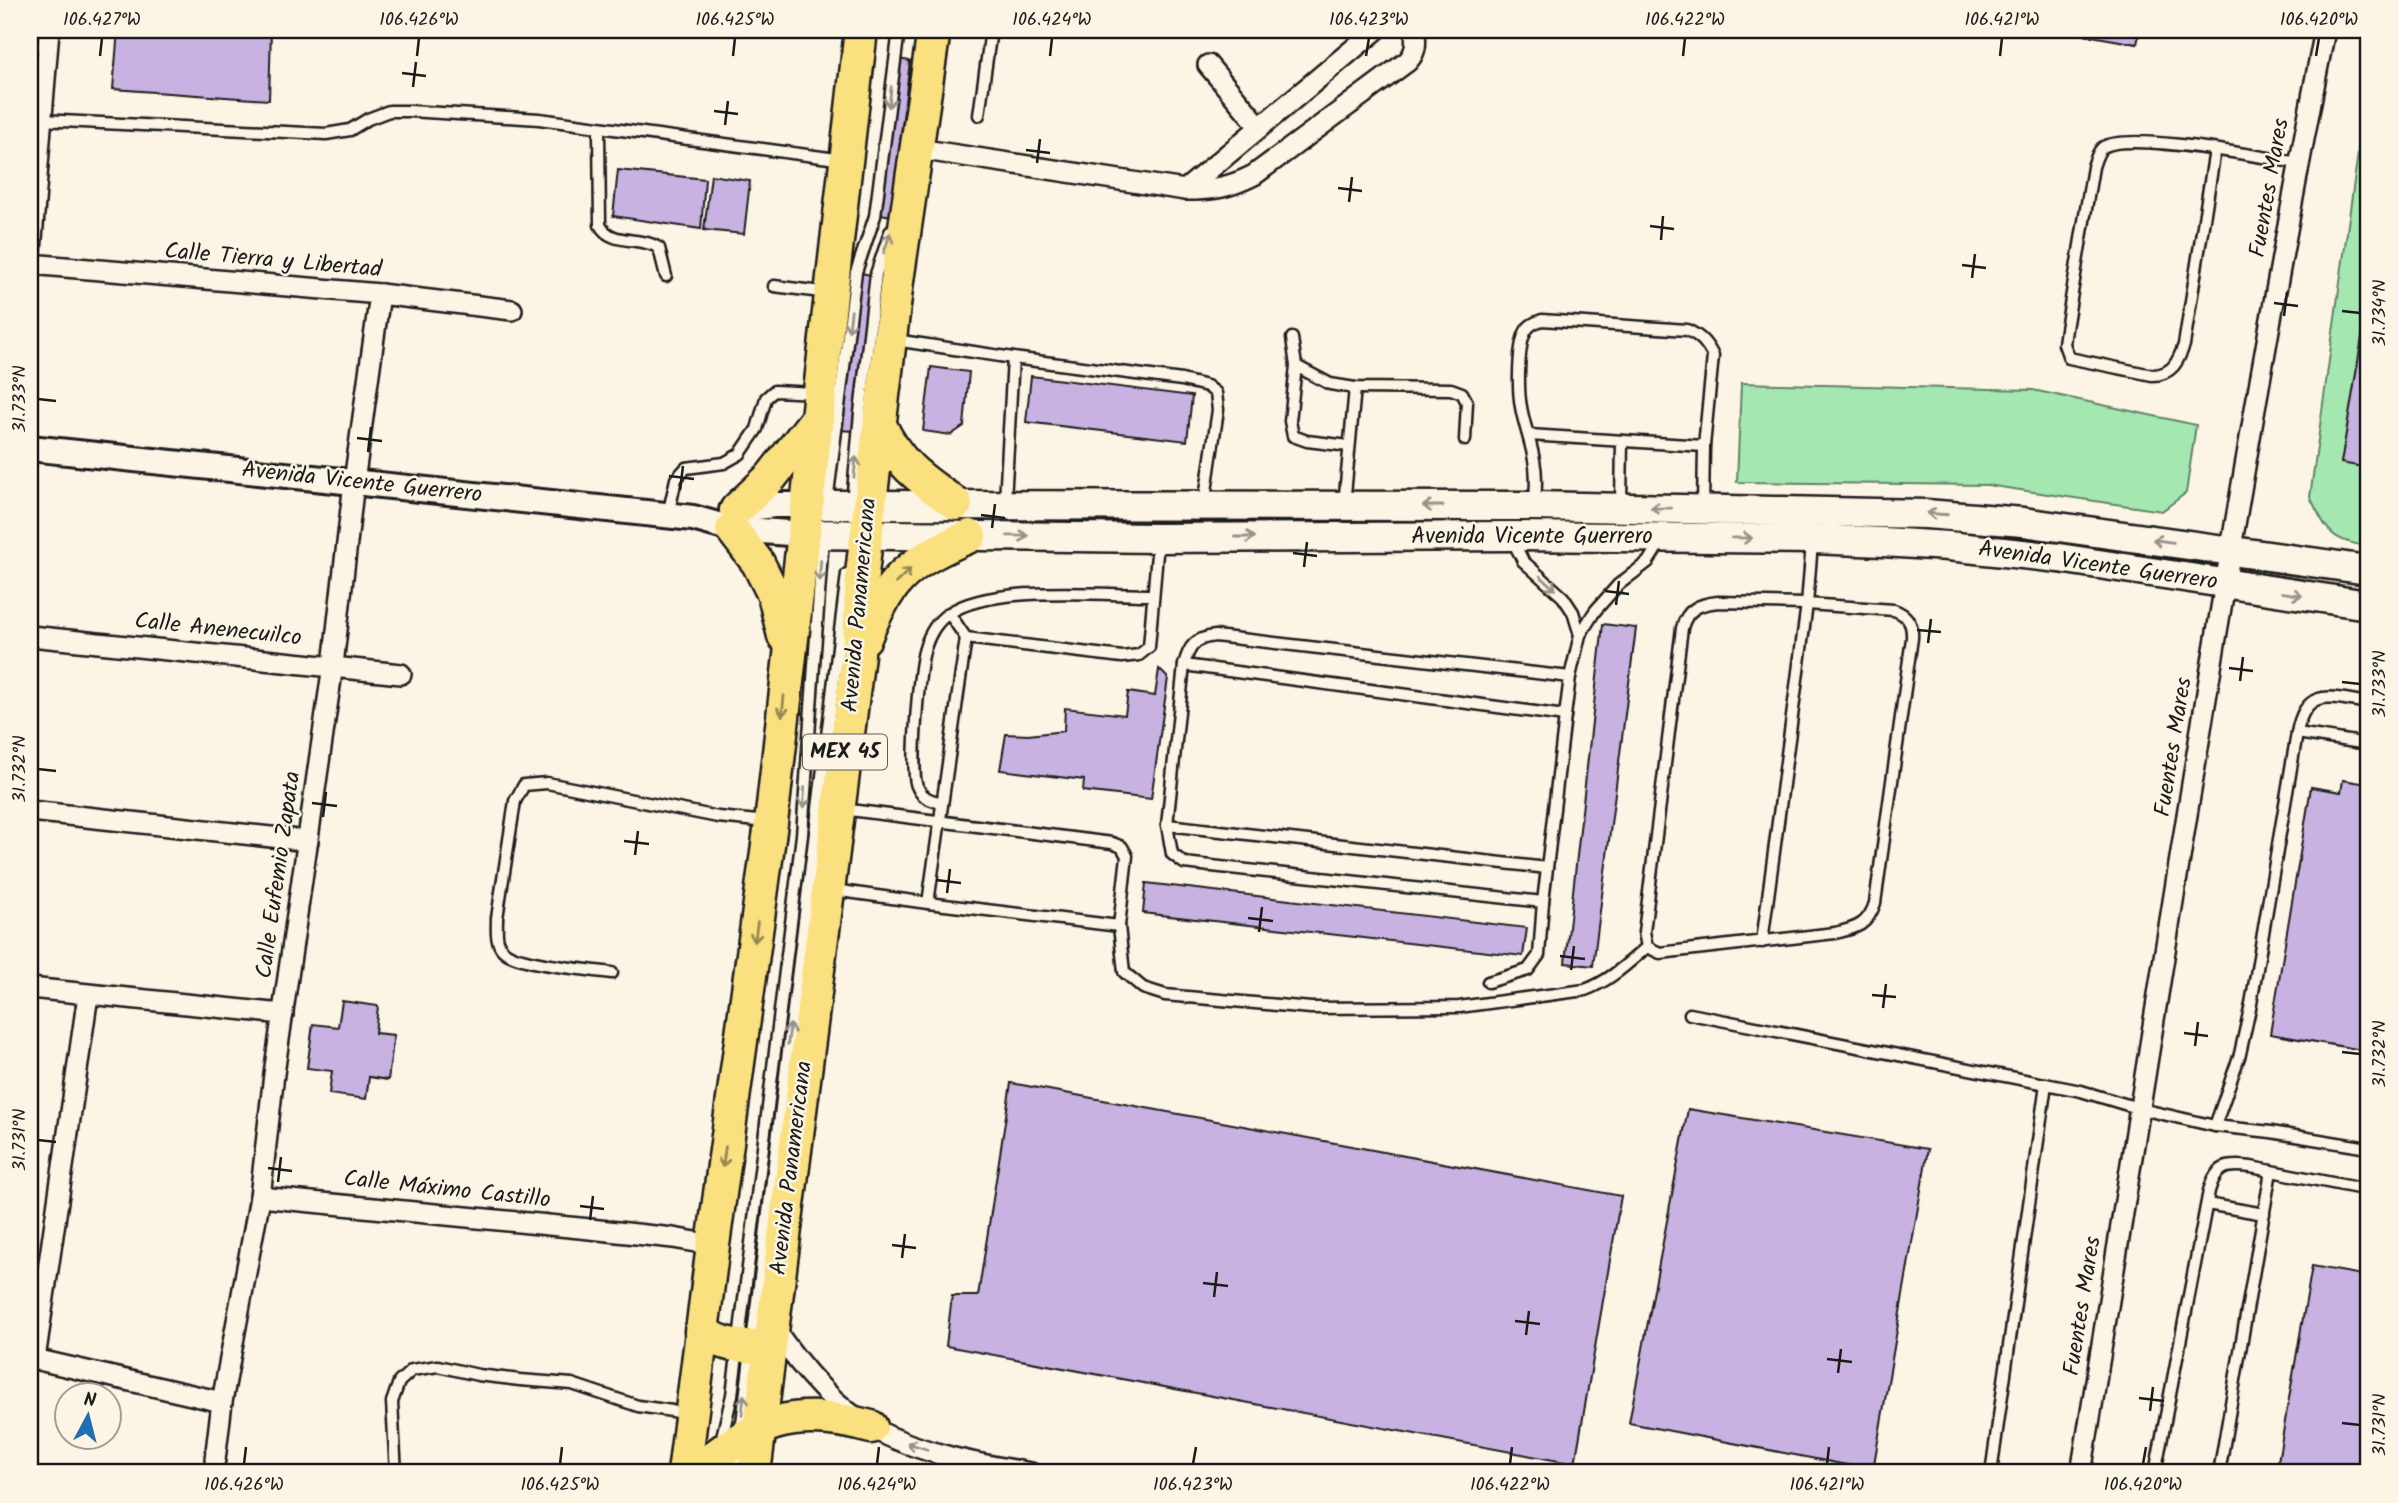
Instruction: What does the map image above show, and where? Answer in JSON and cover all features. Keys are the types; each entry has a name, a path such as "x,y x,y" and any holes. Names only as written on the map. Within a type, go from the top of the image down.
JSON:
{"main road":[{"name":"Avenida Panamericana","path":"754,1473 727,1457 757,1341 828,889 858,656 862,574 839,521 819,405 861,30"},
{"name":"Avenida Panamericana","path":"684,1473 771,823 789,655 839,521 880,425 899,268 934,30"},
{"path":"789,655 774,595 735,519 793,452 819,405"},
{"path":"880,425 898,458 956,504"},
{"name":"Avenida Vicente Guerrero","path":"839,521 956,504 1534,506 1926,513 2231,550 2368,570"},
{"name":"Avenida Vicente Guerrero","path":"839,521 970,536 1663,537 1812,539 1948,546 2225,583 2368,606"},
{"path":"858,656 877,607 896,581 915,563 933,552 970,536"},
{"path":"701,1331 717,1342 757,1341"},
{"path":"727,1457 788,1418 849,1421 871,1427"}],"street":[{"path":"30,264 40,120 37,86 49,30"},
{"path":"918,149 1185,190 1215,190 1254,175 1408,61 1413,56 1416,44 1415,30"},
{"name":"Fuentes Mares","path":"2081,1473 2225,583 2325,30"},
{"path":"1185,190 1260,127 1362,34"},
{"path":"1208,65 1260,127"},
{"name":"Calle Tierra y Libertad","path":"30,264 380,294 512,310"},
{"name":"Calle Eufemio Zapata","path":"215,1460 222,1402 260,1197 274,1073 333,666 354,482 380,294"},
{"name":"Avenida Vicente Guerrero","path":"30,448 694,518 839,521"},
{"name":"Calle Anenecuilco","path":"30,636 401,674"},
{"path":"30,811 308,841"},
{"path":"30,988 283,1014"},
{"path":"88,995 32,1358 222,1402"},
{"name":"Calle Máximo Castillo","path":"260,1197 590,1229 713,1245"},
{"path":"757,1341 806,1370 834,1399 871,1427 913,1446 974,1463 1031,1473"}],"lane":[{"path":"757,1341 802,835 839,521 856,272 875,216 899,30"},
{"path":"979,115 991,30"},
{"path":"40,120 326,134 350,130 389,111 409,111 539,120 845,160"},
{"path":"599,129 600,225 605,233 613,237 651,243 659,248 666,276"},
{"path":"2215,150 2184,345 2179,359 2171,370 2163,375 2152,375 2069,358 2064,344 2066,329 2091,180 2097,156 2103,147 2124,141 2149,142 2215,150 2299,163"},
{"path":"839,521 860,413 876,274 894,222"},
{"path":"774,286 830,293"},
{"path":"1534,506 1537,486 1535,462 1520,406 1519,381 1522,339 1534,322 1542,320 1686,330 1698,335 1707,344 1713,356 1704,446 1703,508"},
{"path":"1292,338 1296,366 1290,421 1293,436 1301,440 1349,446"},
{"path":"891,339 1182,380 1207,386 1216,393 1218,410 1204,505"},
{"path":"1005,505 1013,358"},
{"path":"1296,366 1330,384 1356,388 1457,390 1465,396 1467,402 1465,440"},
{"path":"1343,505 1356,388"},
{"path":"668,515 676,479 686,468 724,463 740,454 757,429 766,398 774,391 819,405"},
{"path":"1529,435 1704,446"},
{"path":"1621,508 1622,442"},
{"path":"1511,536 1523,561 1563,597 1573,612 1580,635"},
{"path":"1488,982 1528,970 1539,955 1565,716 1570,677 1580,635 1595,611 1618,585 1648,562 1663,537"},
{"path":"966,638 1122,657 1139,655 1149,647 1158,538"},
{"path":"1762,942 1807,604 1812,539"},
{"path":"727,1457 732,1395 757,1341 848,564"},
{"path":"942,803 924,798 916,785 913,764 924,650 933,629 949,613 978,601 1012,594 1153,595"},
{"path":"1705,603 1807,604 1901,612 1912,625 1911,650 1875,903 1871,915 1859,926 1843,931 1668,953 1660,953 1647,947 1644,932 1685,619 1692,609 1705,603"},
{"path":"928,903 966,638 949,613"},
{"path":"1543,902 1184,863 1171,854 1167,824 1184,665 1194,642 1215,636 1570,677"},
{"path":"1184,665 1565,716"},
{"path":"2215,1126 2240,1054 2251,1004 2303,709 2316,699 2336,698 2368,703"},
{"path":"2297,733 2368,744"},
{"path":"612,973 526,960 510,956 501,948 497,936 497,918 515,801 524,785 547,783 718,817 771,823"},
{"path":"838,809 1122,846 1127,856 1119,926 1124,972 1143,988 1165,995 1311,1008 1481,1006 1585,990 1612,977 1647,947"},
{"path":"1167,824 1547,868"},
{"path":"828,889 1119,926"},
{"path":"1690,1014 2081,1091 2141,1109 2215,1126 2368,1148"},
{"path":"1991,1473 2046,1084"},
{"path":"2155,1473 2207,1204 2212,1180 2217,1172 2225,1167 2235,1166 2368,1190"},
{"path":"2219,1473 2271,1171"},
{"path":"2207,1204 2264,1214"},
{"path":"396,1473 392,1402 399,1382 412,1370 438,1366 499,1378 572,1384 638,1406 691,1416"}],"green space":[{"path":"2368,81 2368,546 2345,541 2331,532 2310,497"},
{"path":"1741,383 2033,390 2196,425 2186,493 2162,511 1987,485 1737,482"}],"building":[{"path":"118,30 271,30 269,100 113,89"},
{"path":"2080,30 2140,30 2137,44 2080,34"},
{"path":"898,59 910,61 891,216 881,214"},
{"path":"618,170 705,179 701,229 613,216"},
{"path":"711,175 750,181 744,234 704,230"},
{"path":"861,273 871,275 853,431 841,430"},
{"path":"2368,302 2368,468 2341,463"},
{"path":"931,367 969,372 964,426 951,435 923,431"},
{"path":"1031,376 1192,396 1187,441 1026,422"},
{"path":"1603,624 1636,628 1593,966 1565,963"},
{"path":"1159,669 1168,678 1151,799 1083,791 1084,780 1000,770 1006,734 1028,735 1064,731 1065,708 1125,715 1128,692 1155,696"},
{"path":"2343,780 2368,784 2368,1051 2270,1034 2311,787 2341,792"},
{"path":"1146,883 1527,928 1523,956 1143,913"},
{"path":"342,1001 378,1006 375,1033 394,1035 388,1080 369,1077 366,1099 329,1094 332,1071 307,1068 313,1024 338,1027"},
{"path":"1011,1083 1621,1196 1575,1464 946,1346 952,1296 978,1296"},
{"path":"1688,1109 1928,1149 1873,1470 1629,1423"},
{"path":"2312,1266 2368,1276 2368,1473 2276,1473"}]}
